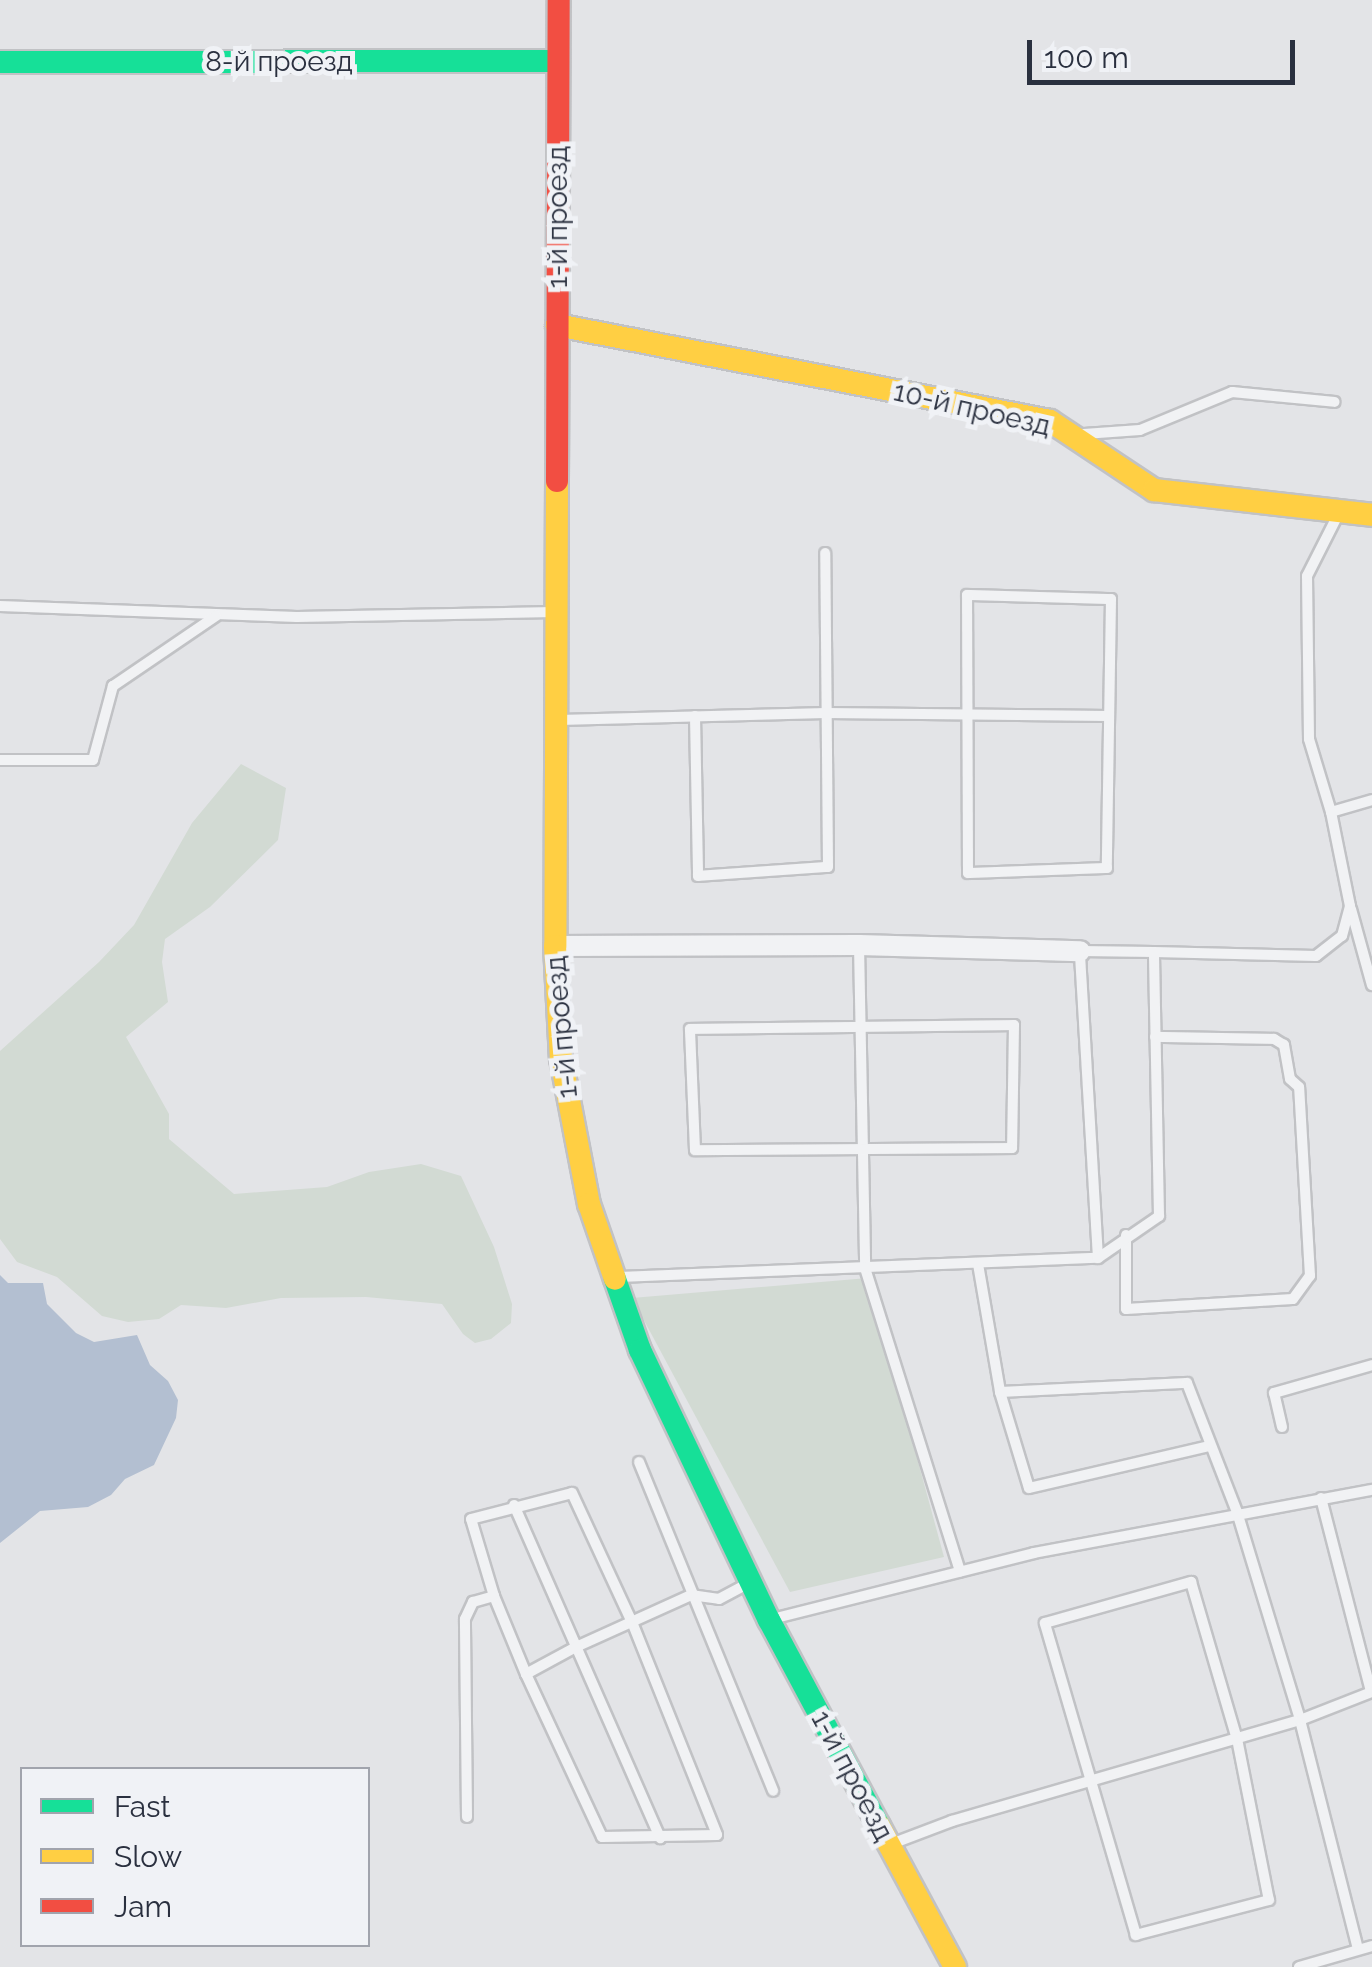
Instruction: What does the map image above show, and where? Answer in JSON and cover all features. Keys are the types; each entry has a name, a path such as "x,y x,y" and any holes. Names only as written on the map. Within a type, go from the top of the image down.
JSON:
{"street":[{"name":"1-й проезд","path":"558,0 555,946 561,1059 570,1123 611,1278 640,1350 768,1620 955,1967"},
{"name":"8-й проезд","path":"0,62 558,62"},
{"name":"10-й проезд","path":"557,324 1050,421 1154,490 1372,515"},
{"path":"555,946 860,945 1080,951"}],"lane":[{"path":"1071,435 1140,430 1232,392 1335,402"},
{"path":"1341,510 1307,576 1308,739 1331,812 1350,906 1372,985"},
{"path":"696,716 698,876 828,867 824,553"},
{"path":"967,595 1111,599 1108,716 1106,868 968,873 967,595"},
{"path":"0,606 217,616 555,612"},
{"path":"0,760 93,760 114,686 217,616"},
{"path":"554,720 826,712 1108,716"},
{"path":"1331,812 1372,800"},
{"path":"1098,1258 1080,951 1316,956 1342,936 1350,906"},
{"path":"860,945 860,1150 865,1268 960,1572"},
{"path":"611,1278 1098,1258 1126,1234 1158,1216 1154,952"},
{"path":"1014,1025 1012,1148 860,1150 695,1150 690,1029 1014,1025"},
{"path":"1126,1234 1126,1309 1293,1299 1310,1276 1299,1087 1290,1079 1284,1045 1274,1040 1155,1038"},
{"path":"978,1264 1000,1392 1029,1488 1210,1446"},
{"path":"1282,1426 1274,1394 1372,1364"},
{"path":"1000,1392 1188,1383 1237,1512 1300,1720 1358,1949"},
{"path":"638,1462 773,1790"},
{"path":"768,1620 960,1572 1237,1512 1372,1490"},
{"path":"572,1492 632,1622 717,1836 602,1837 526,1674 494,1596 471,1519 514,1505 572,1492"},
{"path":"888,1845 952,1821 1300,1720 1372,1692 1321,1498"},
{"path":"514,1505 660,1838"},
{"path":"526,1674 576,1647 691,1596 719,1599 750,1582"},
{"path":"1191,1582 1237,1739 1269,1900 1136,1935 1045,1622 1191,1582"},
{"path":"467,1817 465,1618 473,1602 494,1596"},
{"path":"1299,1967 1372,1946"}],"shaded area":[{"path":"241,764 286,788 278,840 210,907 165,939 162,962 168,1002 126,1037 169,1114 169,1139 234,1194 327,1187 369,1172 421,1164 461,1176 494,1247 512,1304 511,1323 491,1339 475,1343 463,1334 442,1304 366,1297 281,1298 226,1308 181,1305 159,1319 128,1322 102,1316 57,1277 17,1262 0,1239 0,1051 134,925 192,823"},
{"path":"868,1278 944,1557 790,1592 632,1298"}],"water":[{"path":"0,1275 8,1283 43,1283 47,1304 76,1333 94,1342 137,1335 150,1365 168,1381 178,1400 176,1418 154,1465 125,1479 111,1495 88,1507 40,1511 0,1543"}],"traffic: fast":[{"path":"0,62 558,61"},
{"path":"615,1279 640,1350 769,1620 879,1826"}],"traffic: slow":[{"path":"557,325 1050,421 1154,490 1372,515"},
{"path":"557,481 555,946 561,1059 589,1204 615,1279"},
{"path":"879,1826 955,1967"}],"traffic: jam":[{"path":"557,481 559,0"}]}
